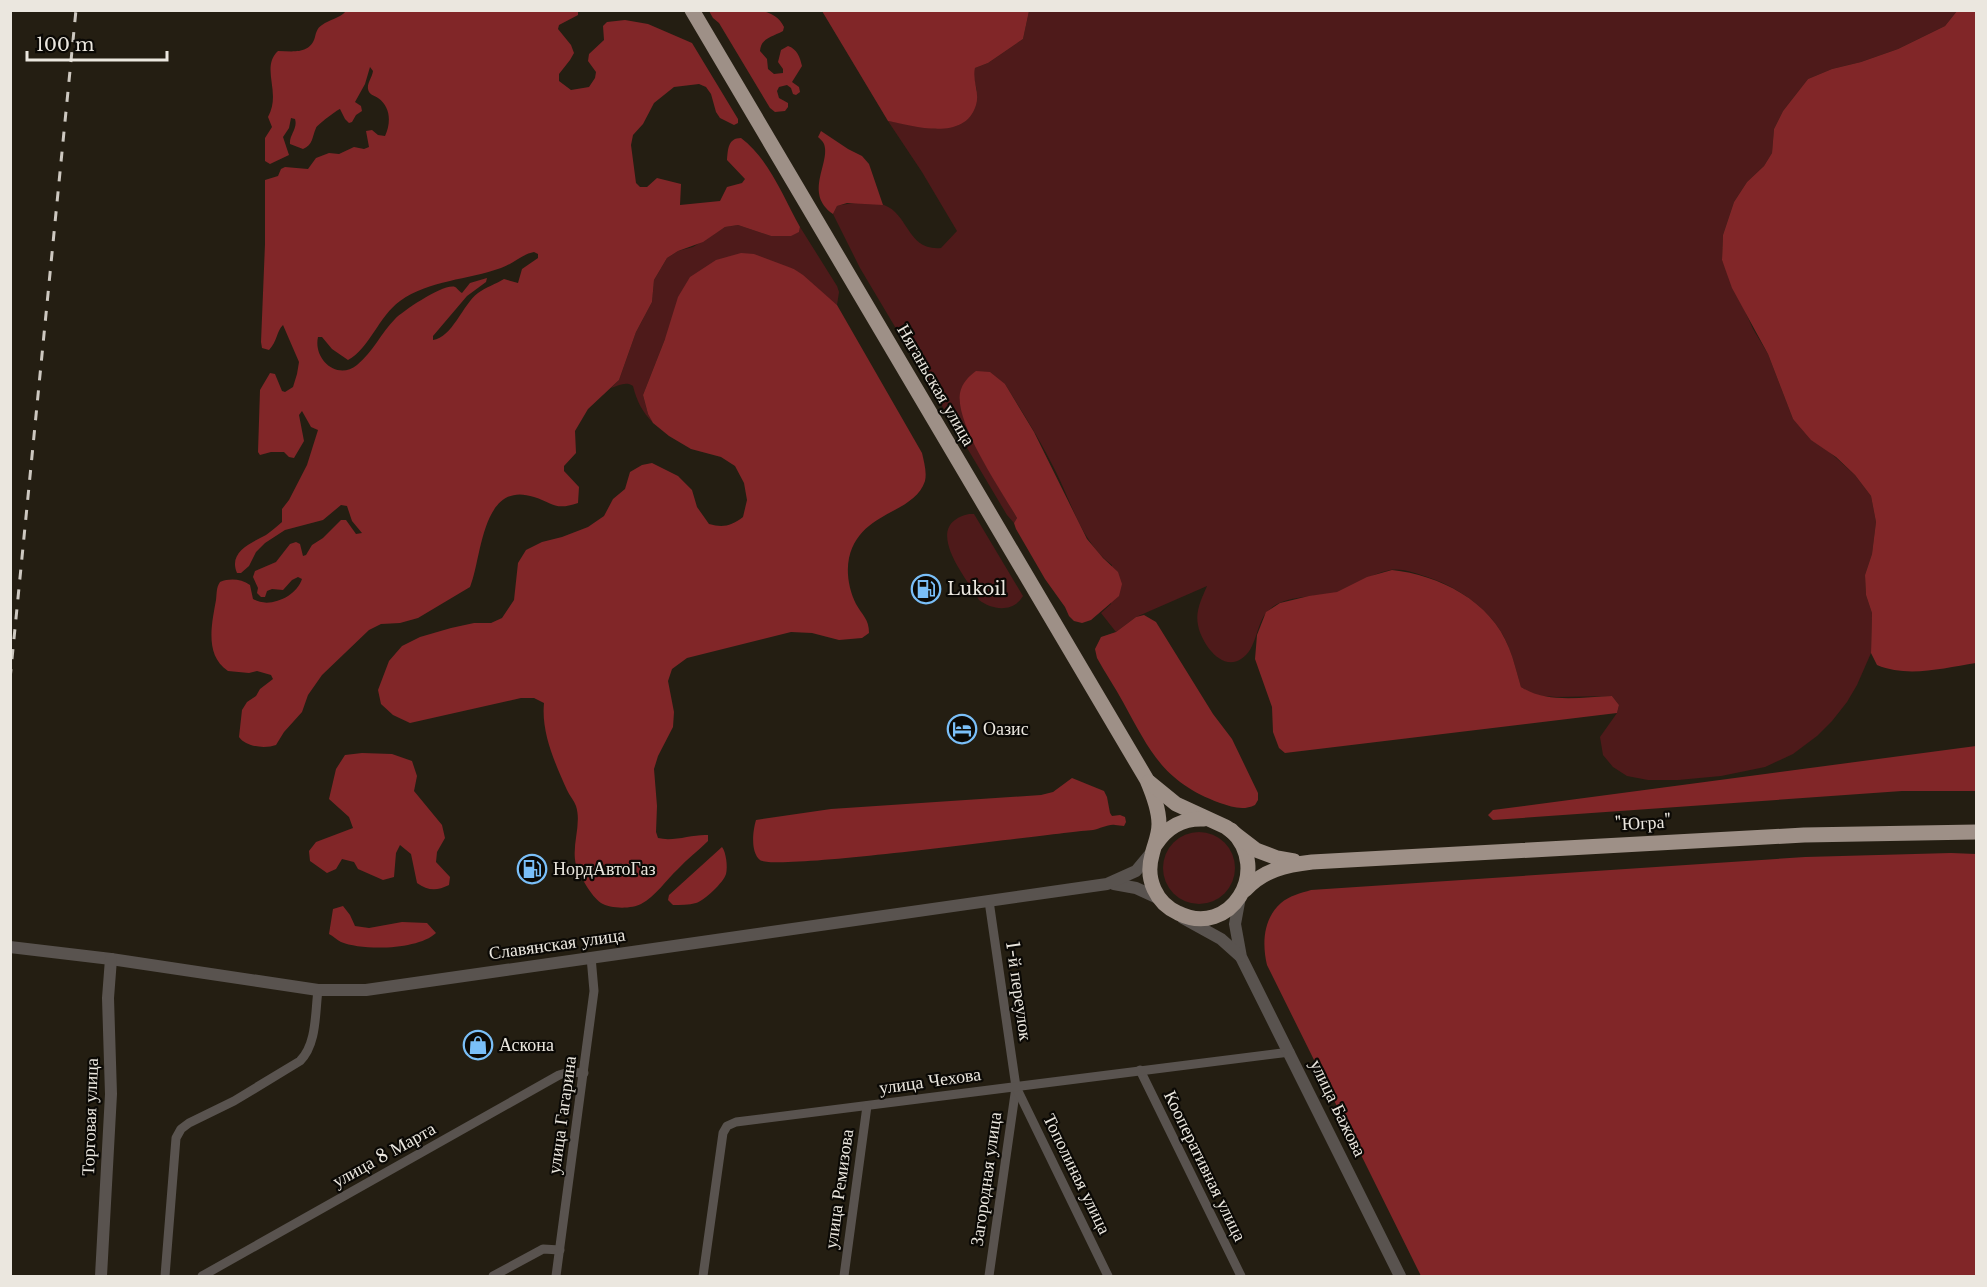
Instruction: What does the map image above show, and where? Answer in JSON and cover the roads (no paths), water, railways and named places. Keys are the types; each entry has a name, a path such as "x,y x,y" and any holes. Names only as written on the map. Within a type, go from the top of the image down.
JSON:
{"highway":[{"name":"Няганьская улица","path":"692,10 1147,780"},
{"path":"1147,780 1176,804 1231,830 1250,846 1266,854 1287,860 1312,862"},
{"path":"1147,780 1159,819 1158,836 1150,864 1150,877 1154,890 1166,905 1189,917 1208,917 1226,910 1250,884 1269,871 1312,862"},
{"path":"1154,849 1164,834 1178,824 1194,820 1210,820"},
{"path":"1231,830 1242,843 1248,859 1248,876 1241,894"},
{"name":"\"Югра\"","path":"1312,862 1804,835 1977,832"}],"street":[{"path":"1107,884 1136,871 1154,849"},
{"path":"1107,884 1130,885 1148,892 1221,939 1241,957"},
{"name":"Славянская улица","path":"10,947 111,959 318,990 366,990 1107,884"},
{"path":"1241,894 1234,924 1241,957"},
{"name":"1-й переулок","path":"989,901 1016,1087"},
{"name":"улица Гагарина","path":"556,1276 594,991 591,957"},
{"name":"улица Бажова","path":"1241,957 1400,1276"},
{"name":"Торговая улица","path":"101,1276 111,1094 108,1007 111,959"},
{"path":"165,1276 176,1138 189,1123 234,1101 300,1061 306,1054 312,1038 318,990"},
{"name":"улица Чехова","path":"703,1276 723,1133 727,1126 736,1122 1290,1052"},
{"name":"Кооперативная улица","path":"1140,1070 1241,1276"},
{"name":"улица 8 Марта","path":"202,1276 559,1075 569,1072 584,1073"},
{"name":"Загородная улица","path":"989,1276 1016,1087"},
{"name":"Тополиная улица","path":"1016,1087 1108,1276"},
{"name":"улица Ремизова","path":"844,1276 867,1106"},
{"path":"493,1276 543,1250 560,1250"}],"railway":[{"path":"10,679 76,10"}],"place":[{"name":"Lukoil","path":"926,589"},
{"name":"Оазис","path":"962,729"},
{"name":"НордАвтоГаз","path":"532,869"},
{"name":"Аскона","path":"478,1045"}]}
